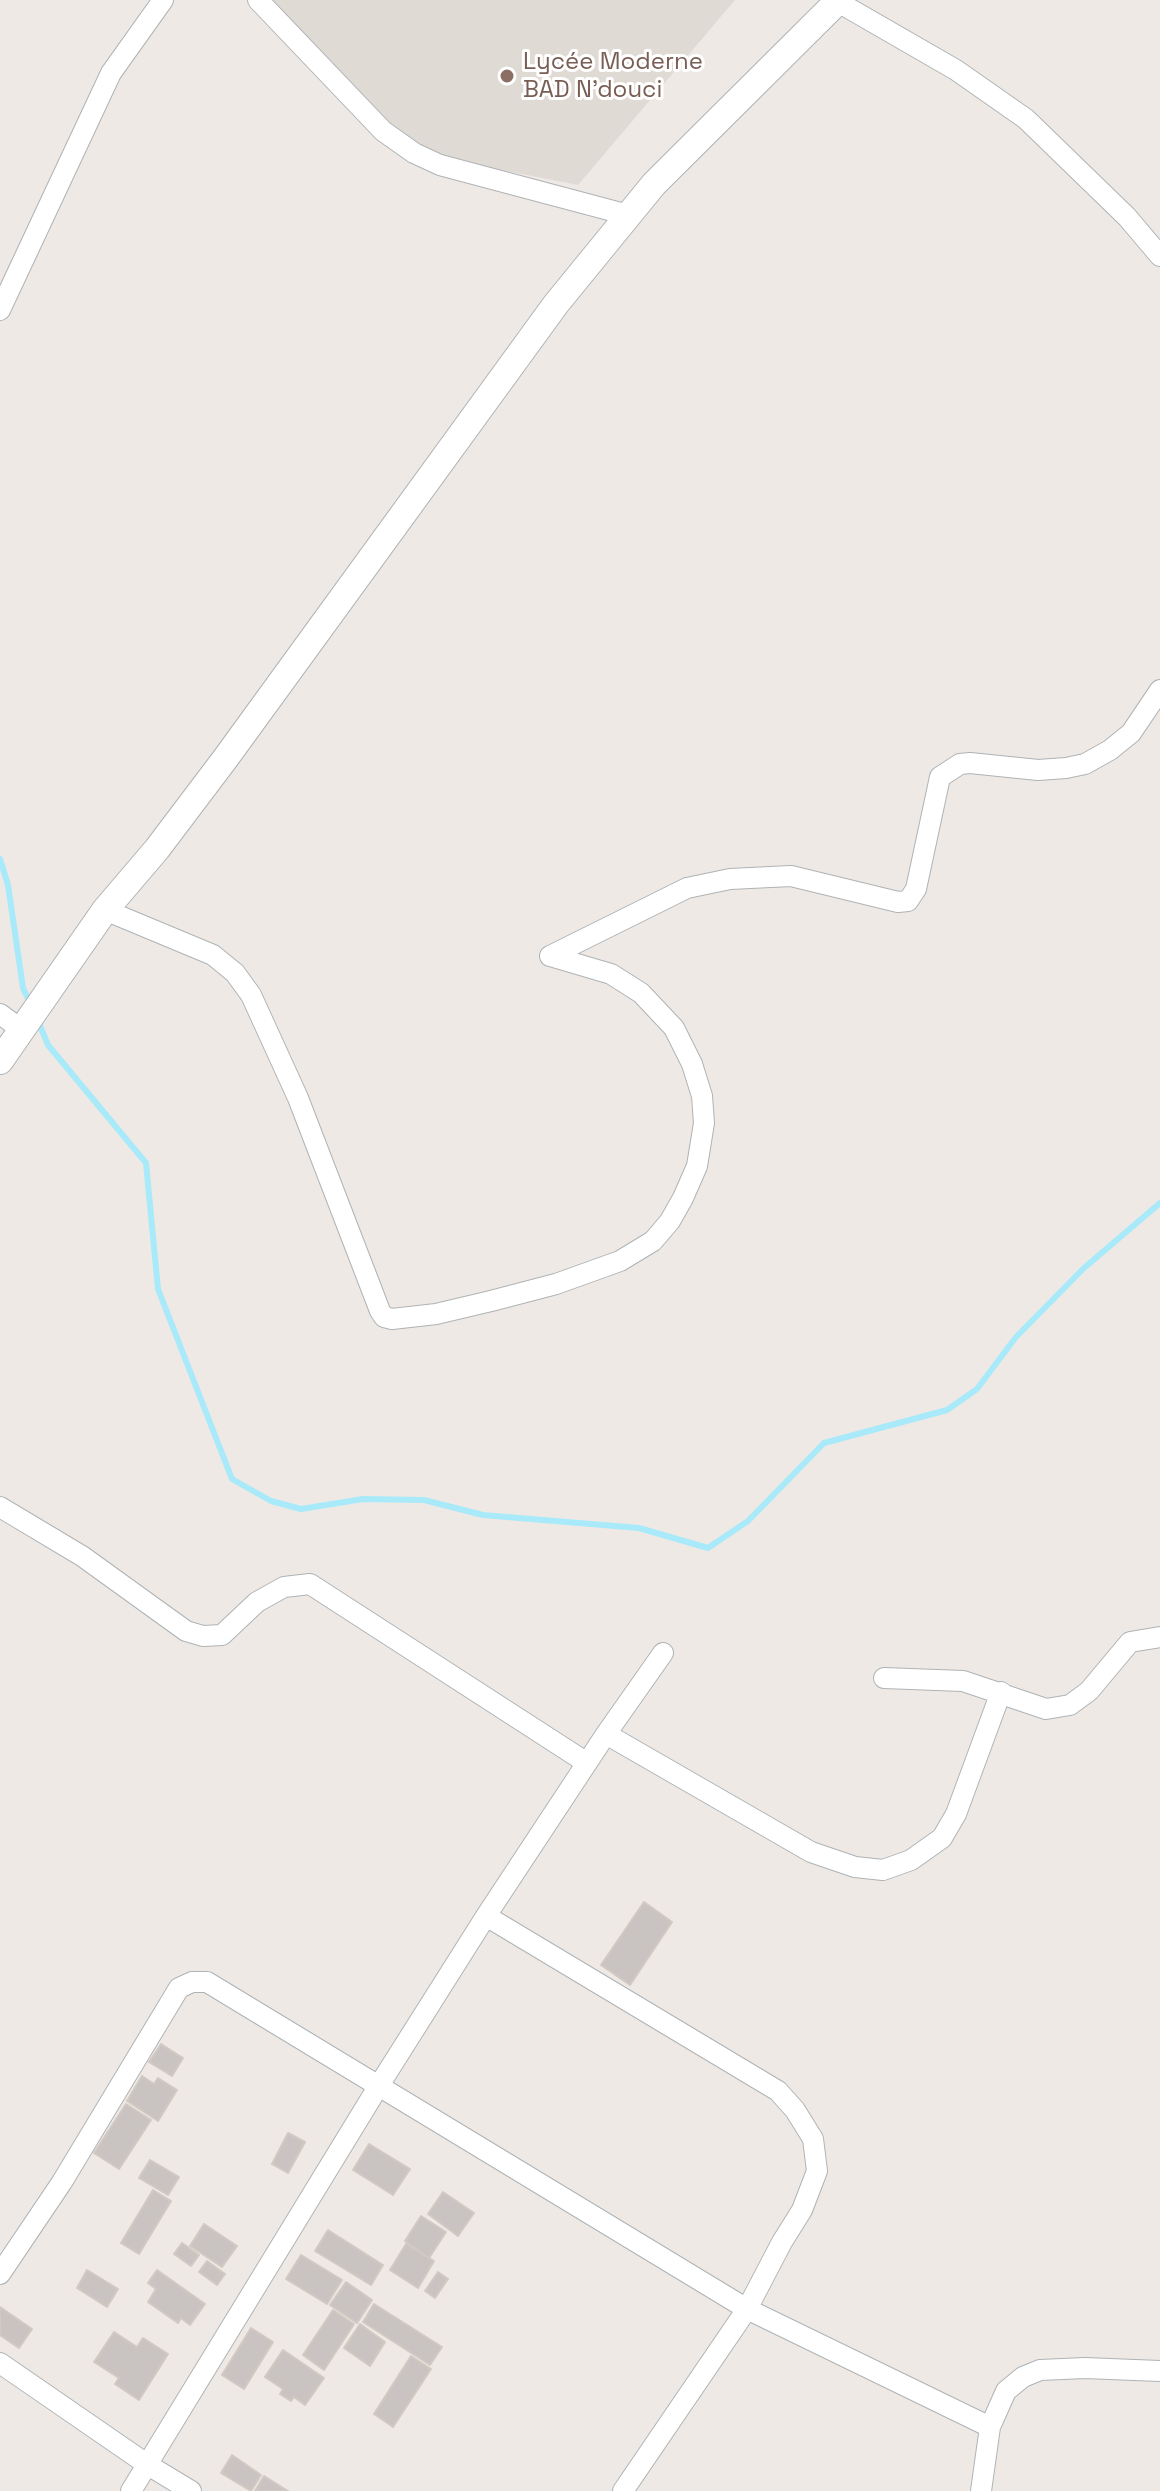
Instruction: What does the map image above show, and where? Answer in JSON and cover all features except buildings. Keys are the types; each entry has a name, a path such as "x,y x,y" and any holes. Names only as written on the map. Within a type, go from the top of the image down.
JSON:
{"street":[{"path":"0,310 111,73 163,0"},
{"path":"258,0 383,131 414,153 440,165 628,215"},
{"path":"0,1061 105,910 166,838 547,316 654,184 839,1 956,70 1026,119 1127,217 1160,256"},
{"path":"105,910 213,955 235,973 251,995 274,1041 380,1311 384,1317 392,1319 436,1314 556,1284 620,1261 653,1241 670,1221 697,1166 704,1123 702,1096 692,1064 674,1028 641,993 611,974 550,956 687,888 730,879 791,876 898,902 908,901 916,889 940,777 960,764 970,763 1038,770 1085,764 1131,733 1160,690"},
{"path":"0,1014 22,1030"},
{"path":"0,1507 82,1556 186,1631 203,1636 222,1635 257,1602 284,1587 310,1584 587,1763"},
{"path":"884,1678 963,1681 1046,1709 1070,1705 1089,1691 1130,1642 1160,1637"},
{"path":"131,2491 486,1916 663,1653"},
{"path":"606,1734 811,1852 855,1867 883,1870 911,1860 942,1838 956,1814 1001,1692"},
{"path":"486,1916 778,2091 795,2110 813,2139 817,2171 802,2210 747,2309 623,2491"},
{"path":"0,2274 62,2182 179,1988 192,1982 207,1982 747,2309 990,2427"},
{"path":"0,2363 191,2491"},
{"path":"1125,2368 1160,2384"},
{"path":"981,2491 990,2427 1006,2391 1023,2377 1040,2370 1125,2368 1160,2371"}],"shaded area":[{"name":"Lycée Moderne BAD N'douci","path":"273,0 735,0 578,185 414,153"}],"waterway":[{"path":"0,859 8,885 23,988 30,1003"},
{"path":"38,1021 48,1045 146,1163 158,1289 232,1479 271,1501 301,1509 363,1499 424,1500 483,1515 639,1528 708,1548 748,1521 824,1443 947,1410 977,1389 1016,1337 1084,1268 1160,1203"}],"place":[{"name":"Lycée Moderne BAD N'douci","path":"507,76"}]}
